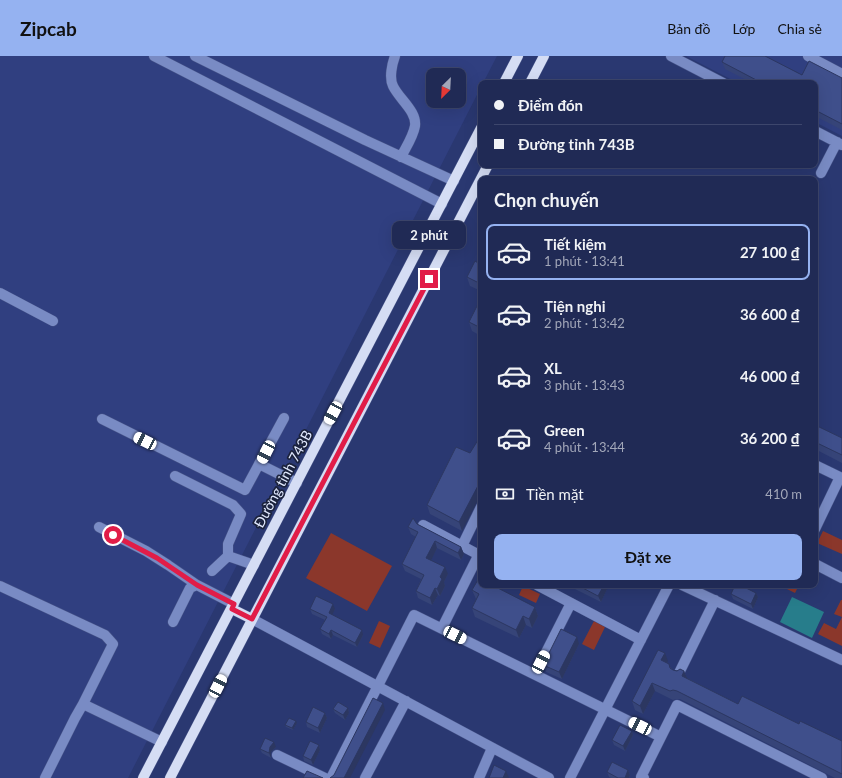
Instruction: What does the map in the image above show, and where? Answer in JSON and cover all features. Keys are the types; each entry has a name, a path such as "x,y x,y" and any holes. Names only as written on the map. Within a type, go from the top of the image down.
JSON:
{"main road":[{"path":"506,80 518,56"},
{"path":"532,80 544,56"},
{"name":"Đường tỉnh 743B","path":"143,778 478,134"},
{"path":"170,778 478,184"},
{"path":"233,607 252,619"}],"street":[{"path":"154,56 442,204"},
{"path":"395,56 391,72 392,85 412,113 415,124 413,134 401,157"},
{"path":"671,56 717,80"},
{"path":"808,56 842,74"},
{"path":"195,77 198,58 365,140 454,181"},
{"path":"818,132 839,143 821,172"},
{"path":"0,293 54,321"},
{"path":"102,419 245,490 284,418"},
{"path":"260,464 297,483"},
{"path":"818,466 841,477 818,523"},
{"path":"175,476 232,505 241,514 228,544 228,556 212,571"},
{"path":"462,546 478,513"},
{"path":"422,525 478,554"},
{"path":"99,527 146,551 233,607"},
{"path":"228,556 254,565"},
{"path":"442,628 478,559"},
{"path":"818,566 842,578"},
{"path":"173,622 190,588 197,585"},
{"path":"0,586 105,634 113,644 45,778"},
{"path":"543,588 641,640"},
{"path":"570,778 667,588"},
{"path":"689,588 842,660"},
{"path":"679,673 715,600"},
{"path":"535,674 571,603"},
{"path":"331,778 414,615 661,737"},
{"path":"252,619 549,778"},
{"path":"365,778 406,701"},
{"path":"83,704 162,742"},
{"path":"644,778 641,777 677,706 822,778"},
{"path":"479,778 492,748"},
{"path":"278,755 325,778"}],"shaded area":[{"path":"0,56 497,56 485,80 478,80 478,93 128,778 0,778"},
{"path":"686,56 842,56 842,136 818,124 818,80 732,80"},
{"path":"823,531 842,540 842,554 818,543"},
{"path":"331,533 392,566 367,611 306,578"},
{"path":"522,588 527,588 540,594 536,603 519,595"},
{"path":"785,588 798,588 795,593"},
{"path":"792,597 824,612 812,638 780,622"},
{"path":"842,600 842,617 834,614"},
{"path":"842,617 842,646 818,634 824,623 836,629"},
{"path":"379,621 390,626 380,648 369,643"},
{"path":"594,621 605,627 594,650 582,644"}],"building":[{"path":"725,56 765,56 802,75 809,61 842,78 842,124 818,112 818,80 756,80 722,62"},
{"path":"475,261 478,263 478,282 467,277"},
{"path":"478,304 478,326 469,322"},
{"path":"818,426 842,438 842,455 818,443"},
{"path":"478,440 478,486 459,522 427,505 456,447 470,453"},
{"path":"413,518 417,524 461,547 458,553 435,541 426,558 445,567 440,577 442,579 430,598 416,591 424,575 402,564 418,532 408,527"},
{"path":"478,580 478,588 498,588 535,607 529,619 523,616 516,630 472,608 479,594 472,590"},
{"path":"583,588 602,588 598,596"},
{"path":"734,588 746,588 756,593 751,604 731,594"},
{"path":"316,596 333,604 329,613 362,630 355,643 331,630 329,634 320,629 327,617 310,609"},
{"path":"561,629 577,637 559,672 543,665"},
{"path":"658,650 665,653 661,660 669,664 670,668 677,671 680,669 684,671 682,676 738,704 742,696 799,724 800,721 842,741 842,774 677,691 670,691 652,683 640,706 632,701"},
{"path":"373,698 383,703 344,778 330,778 334,775"},
{"path":"338,702 348,708 343,715 333,709"},
{"path":"313,707 325,713 318,728 306,722"},
{"path":"289,718 296,721 292,728 285,725"},
{"path":"620,725 632,731 623,746 612,740"},
{"path":"265,738 274,742 270,747 269,753 260,749"},
{"path":"310,741 319,745 311,760 303,756"},
{"path":"612,762 628,770 625,778 618,778 607,772"},
{"path":"494,765 506,771 503,778 489,778"},
{"path":"307,771 323,778 303,778"}],"route":[{"path":"113,535 146,551 197,585 234,604 232,609 252,619 429,279"}]}
